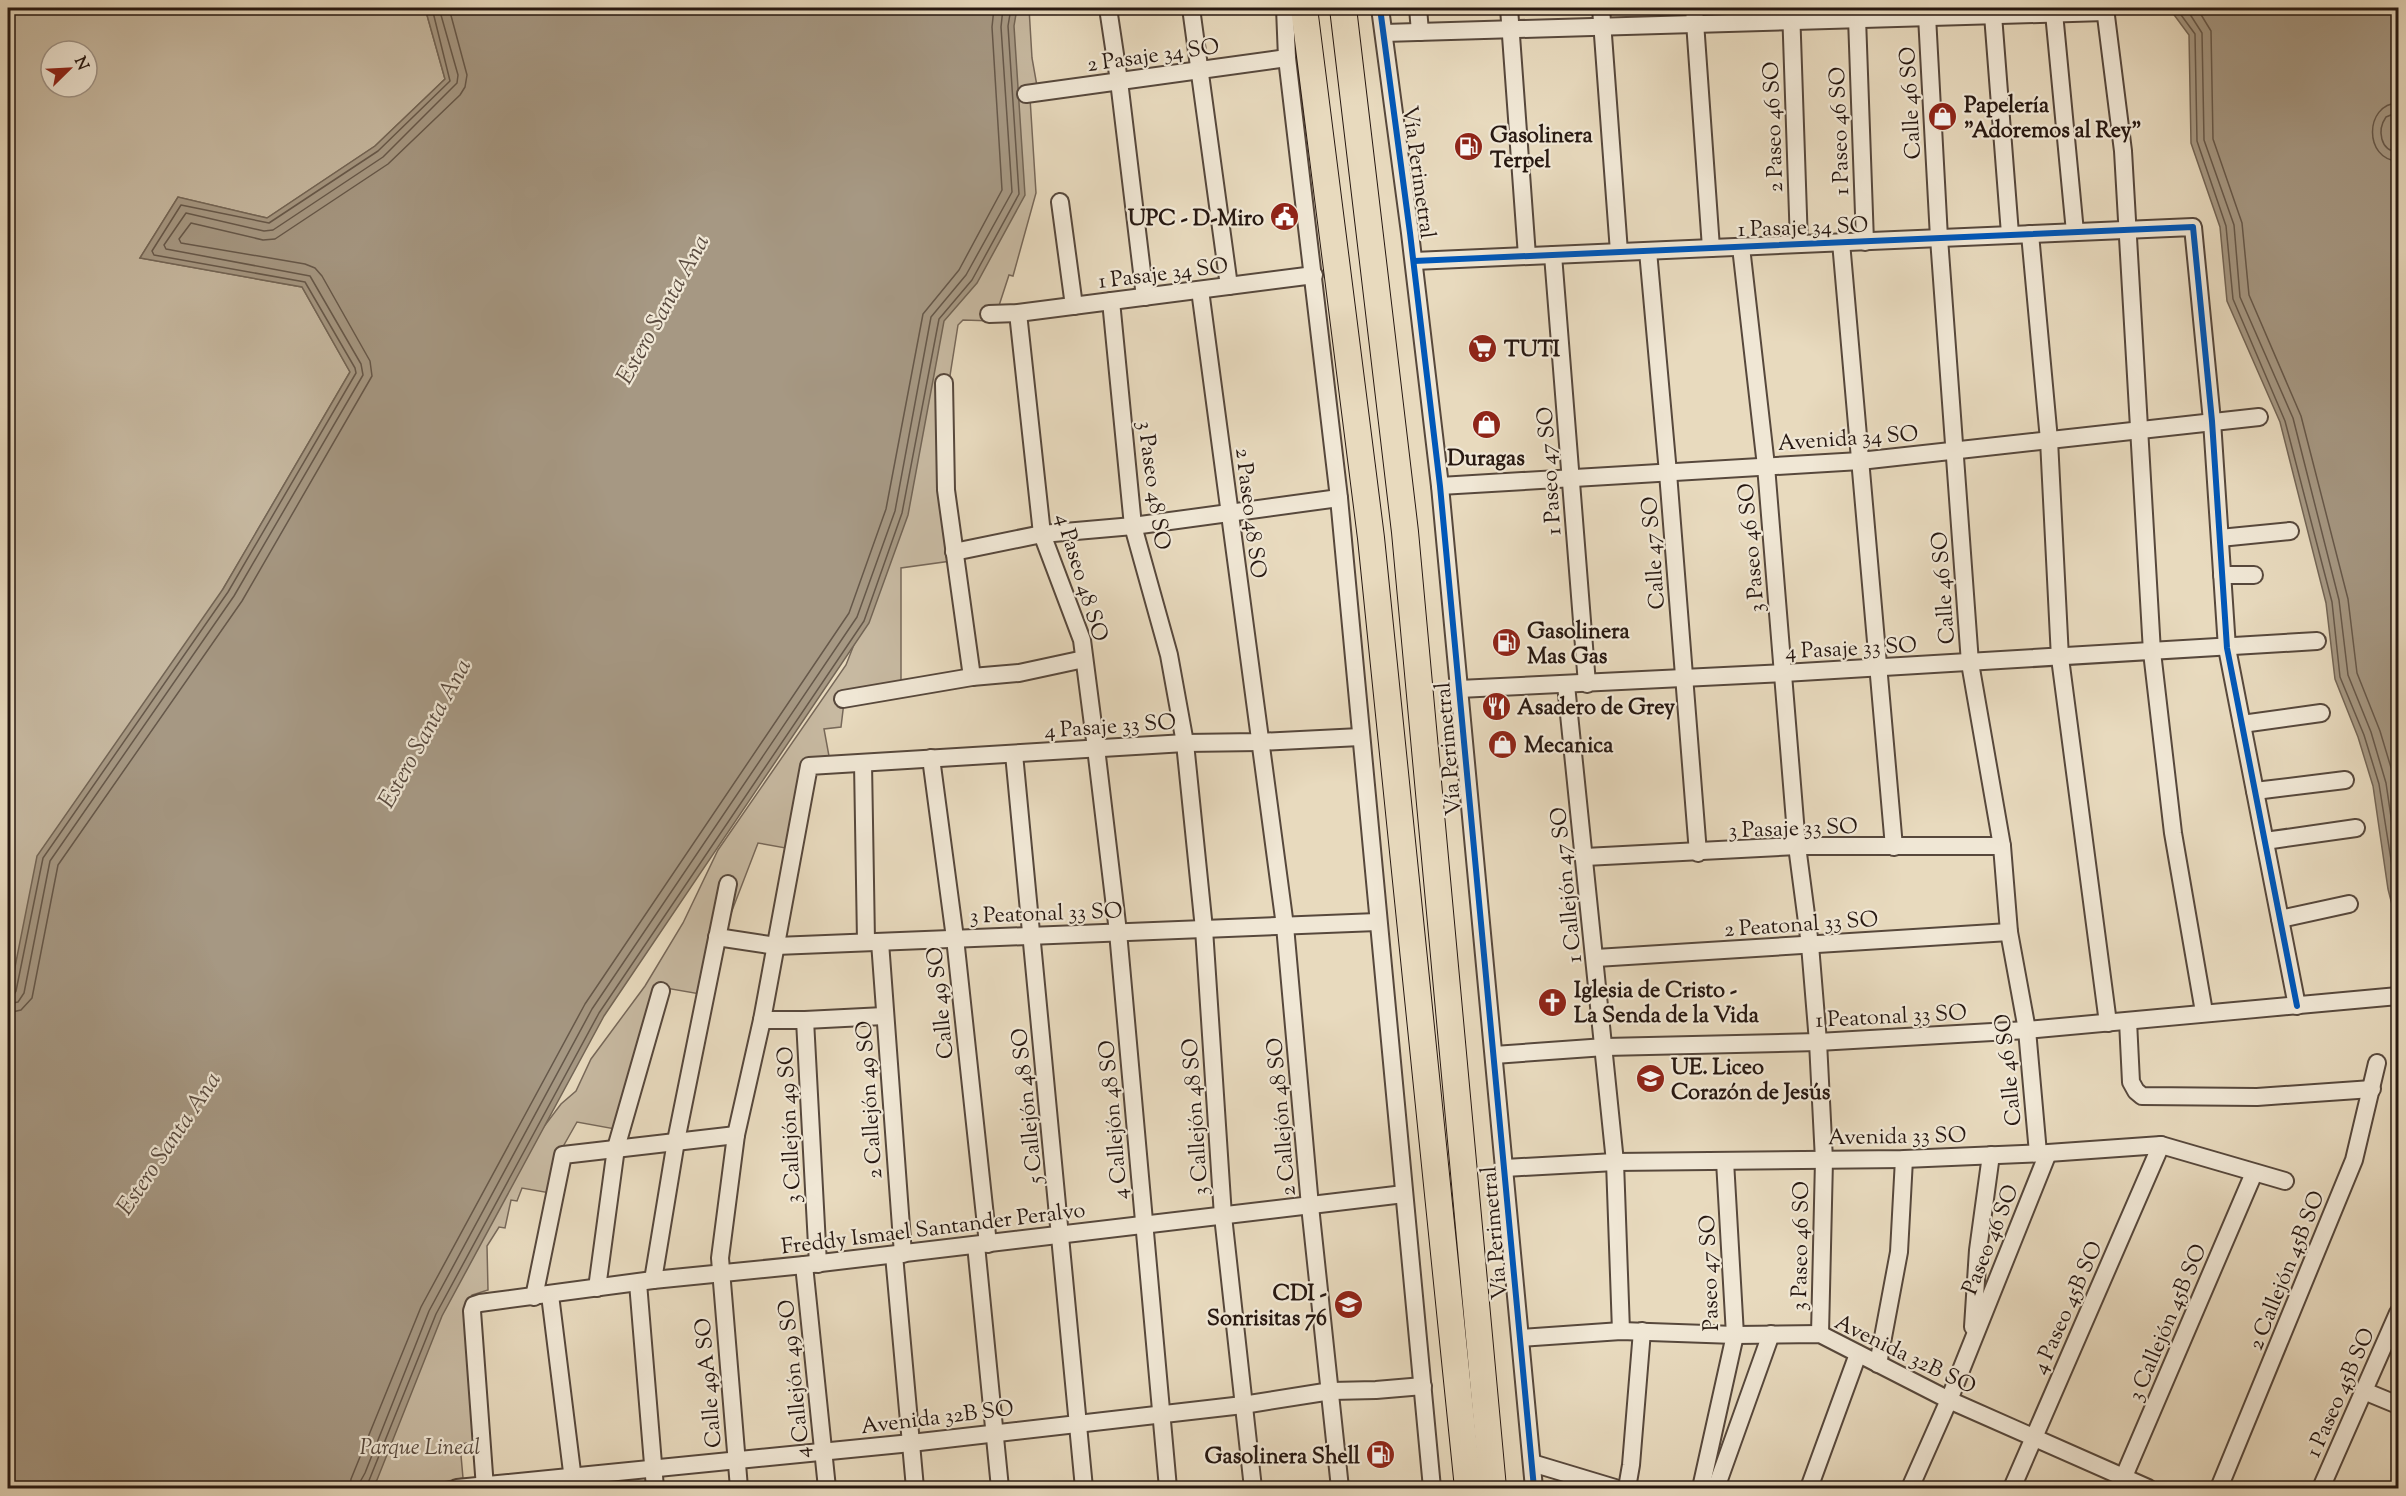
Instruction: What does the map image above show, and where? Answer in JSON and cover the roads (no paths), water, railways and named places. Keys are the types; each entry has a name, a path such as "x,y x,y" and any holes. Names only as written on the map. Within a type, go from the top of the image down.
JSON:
{"highway":[{"path":"1304,8 1371,538 1468,1488"},
{"name":"Vía Perimetral","path":"1343,8 1405,532 1493,1488"},
{"path":"1371,538 1405,532"}],"street":[{"path":"1108,8 1145,297"},
{"path":"1191,8 1229,286"},
{"path":"1279,8 1287,57 1340,498 1377,922 1432,1488"},
{"path":"1285,8 1287,57"},
{"name":"Vía Perimetral","path":"1380,8 1414,261 1440,486 1534,1488"},
{"path":"1418,8 1420,32"},
{"path":"1509,8 1527,256"},
{"path":"1601,8 1619,252"},
{"path":"1384,33 1602,26 1694,15 1907,12 1927,16 1962,11 1993,15 2024,11 2054,13 2105,10 2123,152 2152,652 2173,833 2204,1012"},
{"path":"2054,13 2075,232"},
{"name":"2 Paseo 46 SO","path":"1791,14 1798,244"},
{"name":"1 Paseo 46 SO","path":"1865,14 1865,242"},
{"path":"1694,15 1711,248"},
{"path":"1993,15 2010,234"},
{"name":"Calle 46 SO","path":"1927,16 1939,238 1970,663 2002,846 2009,932 2027,1030 2043,1153"},
{"name":"2 Pasaje 34 SO","path":"1026,94 1287,57"},
{"path":"1060,202 1074,306"},
{"name":"1 Pasaje 34 SO","path":"1414,261 2193,227 2212,421"},
{"path":"2030,234 2049,440 2060,658 2108,1023"},
{"path":"1840,242 1894,847"},
{"name":"3 Paseo 46 SO","path":"1741,247 1766,466 1797,846 1810,945 1818,1042 1824,1160 1820,1334"},
{"name":"Calle 47 SO","path":"1648,251 1698,853"},
{"name":"1 Paseo 47 SO","path":"1553,255 1587,684"},
{"name":"1 Pasaje 34 SO","path":"989,314 1018,313 1314,275"},
{"name":"2 Paseo 48 SO","path":"1200,290 1259,742"},
{"name":"3 Paseo 48 SO","path":"1111,301 1134,526 1168,655 1185,742"},
{"name":"4 Paseo 48 SO","path":"1018,313 1042,534 1082,640 1096,748"},
{"path":"944,383 946,490 972,677"},
{"name":"Avenida 34 SO","path":"1440,486 1571,476 1668,473 1860,461 2259,417"},
{"path":"2212,421 2227,648 2297,1006"},
{"path":"954,552 1042,534 1134,526 1340,498"},
{"path":"2220,538 2290,531"},
{"path":"2222,575 2254,575"},
{"name":"4 Pasaje 33 SO","path":"1459,689 2060,658 2317,641"},
{"path":"843,699 972,677 1019,673 1084,659"},
{"name":"1 Callejón 47 SO","path":"1566,685 1596,958 1615,1162 1621,1331"},
{"path":"2242,724 2320,713"},
{"name":"4 Pasaje 33 SO","path":"776,946 809,766 1185,742 1259,742 1360,736"},
{"name":"3 Callejón 48 SO","path":"1185,742 1204,929 1223,1216 1253,1488"},
{"name":"2 Callejón 48 SO","path":"1259,742 1285,926 1340,1488"},
{"name":"4 Callejón 48 SO","path":"1096,748 1118,933 1168,1488"},
{"name":"5 Callejón 48 SO","path":"1014,754 1062,1235 1084,1488"},
{"name":"Calle 49 SO","path":"931,758 955,938 982,1244 1000,1488"},
{"name":"2 Callejón 49 SO","path":"863,763 873,942 884,1016 915,1488"},
{"path":"2255,792 2345,780"},
{"path":"2265,842 2356,828"},
{"name":"3 Pasaje 33 SO","path":"1585,857 1698,853 1797,846 2002,846"},
{"path":"655,1488 646,1282 728,884"},
{"path":"2280,919 2349,904"},
{"name":"3 Peatonal 33 SO","path":"717,937 776,946 1377,922"},
{"name":"2 Peatonal 33 SO","path":"1596,958 2009,932"},
{"name":"Calle 49A SO","path":"739,1488 720,1258 736,1135 776,946"},
{"path":"597,1288 616,1148 661,991"},
{"name":"1 Peatonal 33 SO","path":"1494,1055 1605,1047 1818,1042 2027,1030 2398,996"},
{"path":"762,1020 884,1016"},
{"name":"3 Callejón 49 SO","path":"805,1020 811,1264"},
{"path":"2128,1021 2131,1082 2142,1096 2257,1097 2372,1089"},
{"name":"2 Callejón 45B SO","path":"2219,1488 2354,1160 2377,1063"},
{"path":"574,1483 542,1296 563,1155 736,1135"},
{"name":"Avenida 33 SO","path":"1505,1168 1615,1162 1904,1159 2043,1153 2161,1144 2254,1173 2285,1180"},
{"name":"4 Paseo 45B SO","path":"2012,1488 2161,1144"},
{"name":"Paseo 46 SO","path":"1910,1488 1949,1400 2043,1153"},
{"name":"Paseo 46 SO","path":"1972,1342 1978,1250 1991,1155"},
{"path":"1878,1364 1899,1252 1904,1159"},
{"name":"Paseo 47 SO","path":"1701,1488 1735,1335 1725,1161"},
{"name":"3 Callejón 45B SO","path":"2121,1483 2254,1173"},
{"name":"Freddy Ismael Santander Peralvo","path":"485,1487 472,1311 474,1305 480,1303 1404,1194"},
{"name":"4 Callejón 49 SO","path":"811,1264 827,1488"},
{"name":"1 Paseo 45B SO","path":"2321,1488 2398,1313"},
{"name":"Avenida 32B SO","path":"1521,1338 1621,1331 1735,1335 1820,1334 1949,1400 2033,1438 2121,1483 2148,1488"},
{"path":"1627,1488 1642,1332"},
{"path":"1716,1488 1771,1334"},
{"path":"1809,1488 1858,1354"},
{"name":"Avenida 32B SO","path":"457,1488 574,1483 654,1469 911,1443 1244,1404 1331,1391 1423,1386"},
{"path":"2364,1391 2398,1405"},
{"path":"1532,1463 1615,1488"}],"water":[{"name":"Estero Santa Ana","path":"425,8 1017,8 1014,26 1025,195 977,283 944,321 908,515 869,623 604,1016 442,1316 377,1480 371,1488 8,1488 8,1002 37,856 223,589 350,372 302,287 140,258 178,197 267,218 375,146 445,79"},
{"path":"2169,8 2398,8 2398,117 2395,128 2398,170 2398,928 2388,889 2373,786 2358,737 2335,679 2326,603 2280,422 2227,301 2220,227 2191,143 2189,35"}],"place":[{"name":"Papelería \"Adoremos al Rey\"","path":"1943,117"},
{"name":"Gasolinera Terpel","path":"1469,147"},
{"name":"UPC - D-Miro","path":"1285,217"},
{"name":"TUTI","path":"1483,348"},
{"name":"Duragas","path":"1486,425"},
{"name":"Gasolinera Mas Gas","path":"1506,643"},
{"name":"Asadero de Grey","path":"1496,706"},
{"name":"Mecanica","path":"1503,744"},
{"name":"Iglesia de Cristo - La Senda de la Vida","path":"1553,1002"},
{"name":"UE. Liceo Corazón de Jesús","path":"1650,1079"},
{"name":"CDI - Sonrisitas 76","path":"1348,1305"},
{"name":"Gasolinera Shell","path":"1381,1455"}],"park label":[{"name":"Parque Lineal","path":"420,1446"}]}
